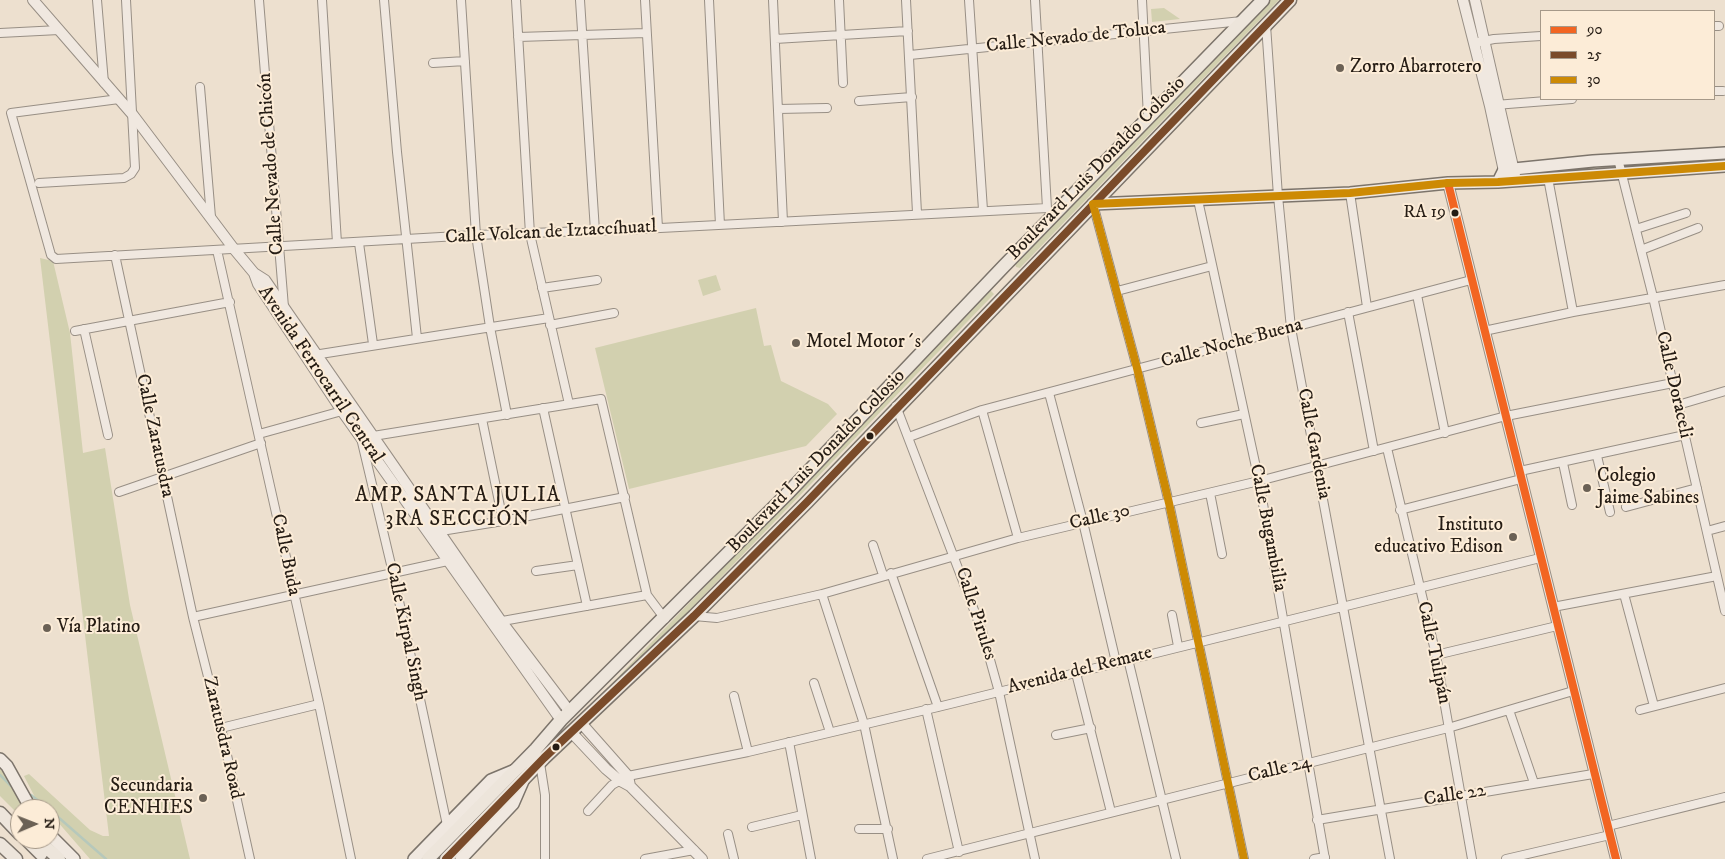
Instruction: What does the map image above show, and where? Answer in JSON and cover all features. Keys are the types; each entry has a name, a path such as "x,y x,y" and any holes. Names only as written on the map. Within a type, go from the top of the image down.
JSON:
{"main road":[{"name":"Boulevard Luis Donaldo Colosio","path":"446,859 519,774 565,716 665,619 1051,210 1148,117 1263,0"},
{"name":"Boulevard Luis Donaldo Colosio","path":"414,859 491,780 519,774 540,763 694,616 807,502 896,406 1290,0"},
{"path":"1093,204 1350,193 1508,176 1618,159 1725,152"},
{"path":"1508,176 1548,178 1725,166"},
{"path":"0,759 7,766 26,799"},
{"name":"Boulevard Luis Donaldo Colosio","path":"461,859 513,804 519,774"},
{"name":"Boulevard Luis Donaldo Colosio","path":"428,859 498,797"},
{"path":"0,804 10,814"},
{"path":"0,813 10,824"},
{"path":"60,844 74,859"},
{"path":"3,847 16,859"},
{"path":"36,849 46,859"},
{"path":"48,849 59,859"}],"street":[{"name":"Avenida Ferrocarril Central","path":"33,0 133,114 234,249 254,273 265,280 458,558 497,622"},
{"path":"97,0 104,83"},
{"path":"39,183 124,178 132,174 135,168 126,0"},
{"name":"Calle Nevado de Chicón","path":"259,0 286,327"},
{"path":"322,0 337,243"},
{"path":"384,0 417,338"},
{"path":"461,0 476,235 490,327 507,415"},
{"path":"516,0 530,234 569,404"},
{"path":"580,0 595,230"},
{"path":"645,0 658,228"},
{"path":"709,0 720,225"},
{"path":"773,0 783,222"},
{"path":"839,0 843,83"},
{"path":"906,0 917,213"},
{"path":"969,0 983,210"},
{"path":"1035,0 1051,210"},
{"path":"1142,0 1148,117"},
{"path":"1463,0 1474,43 1495,104"},
{"path":"1475,0 1486,42 1508,176"},
{"name":"Calle Nevado de Toluca","path":"910,55 1242,21"},
{"name":"Calle Gardenia","path":"1266,25 1278,196 1291,328 1390,859"},
{"path":"0,34 59,30"},
{"path":"775,39 908,31"},
{"path":"518,37 646,33"},
{"path":"1474,43 1494,39 1540,36"},
{"path":"433,62 464,61"},
{"path":"200,87 211,217"},
{"path":"1715,91 1723,90"},
{"path":"859,101 912,97"},
{"name":"Calle Volcan de Iztaccíhuatl","path":"118,99 11,112 51,255 56,259 476,235 783,222 917,213 983,210 1051,210"},
{"path":"1495,104 1557,100"},
{"path":"778,109 827,108"},
{"name":"Calle Doraceli","path":"1618,159 1653,297 1724,606"},
{"path":"1548,178 1573,312"},
{"path":"1448,183 1616,859"},
{"path":"1350,193 1367,307"},
{"name":"Calle Bugambilia","path":"1198,200 1259,482 1325,858"},
{"path":"1093,204 1137,368 1168,502 1244,859"},
{"path":"1636,230 1686,212"},
{"path":"1641,250 1698,228"},
{"path":"359,243 373,344"},
{"name":"Calle Buda","path":"217,250 319,704 351,859"},
{"name":"Calle Zaratusdra","path":"115,255 192,617"},
{"path":"1117,291 1212,266"},
{"name":"Avenida Ferrocarril Central","path":"254,273 258,284 342,411 447,560 497,622 565,716"},
{"path":"542,288 597,280"},
{"name":"Calle Noche Buena","path":"909,437 982,410 1471,280"},
{"path":"1484,331 1573,312 1725,284"},
{"path":"1418,295 1445,433"},
{"path":"75,331 230,302"},
{"path":"1348,312 1374,451"},
{"path":"305,356 490,327 614,313"},
{"path":"84,329 108,436"},
{"name":"Calle 30","path":"694,616 717,618 822,594 882,575 1018,538 1259,482 1506,416 1673,382"},
{"path":"1678,405 1725,391"},
{"path":"1049,393 1083,522 1116,662"},
{"path":"361,438 601,400 647,595 665,619"},
{"path":"259,434 342,411 352,406"},
{"name":"Calle Pirules","path":"896,406 955,555 982,631 1000,692 1035,859"},
{"path":"543,408 587,606"},
{"path":"982,410 1018,538"},
{"path":"1200,423 1244,414"},
{"path":"482,419 503,521"},
{"path":"1400,510 1563,463 1685,435"},
{"name":"Calle Kirpal Singh","path":"361,438 393,573 447,825"},
{"path":"119,492 261,443"},
{"name":"Calle Tulipán","path":"1387,448 1400,510 1436,655 1472,859"},
{"path":"1597,456 1610,512"},
{"path":"1563,463 1572,505"},
{"path":"1626,507 1697,488"},
{"path":"1210,493 1222,554"},
{"path":"428,533 503,521 624,497"},
{"path":"1707,530 1725,526"},
{"path":"873,545 882,575"},
{"path":"192,617 293,593 458,558"},
{"name":"Avenida del Remate","path":"626,781 1000,692 1198,641 1343,608 1540,558"},
{"path":"536,571 578,564"},
{"path":"891,573 938,707"},
{"path":"1553,607 1717,576"},
{"path":"822,594 864,724 893,859"},
{"path":"1624,594 1654,706"},
{"path":"497,622 647,595"},
{"path":"1172,615 1178,646"},
{"name":"Zaratusdra Road","path":"192,617 221,728 250,859"},
{"path":"1436,655 1557,626"},
{"path":"1128,659 1176,859"},
{"path":"1076,672 1111,812"},
{"path":"814,683 830,732"},
{"path":"1640,710 1725,688"},
{"name":"Calle 24","path":"927,859 963,854 1111,812 1448,728 1573,691"},
{"path":"734,696 748,752"},
{"path":"221,728 319,704"},
{"path":"926,709 963,854"},
{"path":"1509,710 1534,783"},
{"path":"582,724 626,781"},
{"path":"1056,735 1091,728"},
{"path":"572,733 626,781 702,859"},
{"path":"789,742 811,859"},
{"path":"540,763 545,795 545,859"},
{"name":"Calle 22","path":"1317,820 1594,774"},
{"path":"588,811 626,781"},
{"path":"1506,859 1541,855 1609,831 1725,797"},
{"path":"752,827 802,815"},
{"path":"859,829 888,829"},
{"path":"728,834 734,859"},
{"path":"645,859 680,856 694,850"},
{"path":"1314,859 1325,858"}],"shaded area":[{"path":"1270,0 1279,0 1020,268 1016,267 1015,263"},
{"path":"1164,8 1180,19 1152,22 1151,9"},
{"path":"40,258 53,261 70,333 83,453 105,448 130,605 190,859 90,859 60,824 60,802 90,830 103,836 109,836"},
{"path":"716,275 721,290 703,296 698,280"},
{"path":"990,290 994,294 625,677 571,726"},
{"path":"756,308 764,346 771,345 781,381 828,404 837,414 806,446 629,489 595,348"},
{"path":"0,769 11,780 21,799 10,799 10,806 0,796"},
{"path":"29,774 56,799 36,799 24,776"}],"waterway":[{"path":"0,775 11,786"},
{"path":"31,795 36,799"},
{"path":"60,819 106,859"}],"transit line":[{"name":"25","path":"446,859 544,758 694,616 807,502 1290,0"},
{"name":"30","path":"1244,859 1169,503 1137,368 1093,204 1350,193 1448,183 1498,182 1725,166"},
{"name":"90","path":"1448,183 1616,859"}],"place":[{"name":"Zorro Abarrotero","path":"1340,68"},
{"name":"RA 19","path":"1455,213"},
{"name":"Motel Motor´s","path":"796,343"},
{"name":"Colegio Jaime Sabines","path":"1587,488"},
{"name":"Instituto educativo Edison","path":"1513,537"},
{"name":"Vía Platino","path":"47,628"},
{"name":"Secundaria CENHIES","path":"203,798"}],"district":[{"name":"AMP. SANTA JULIA 3RA SECCIÓN","path":"458,509"}]}
